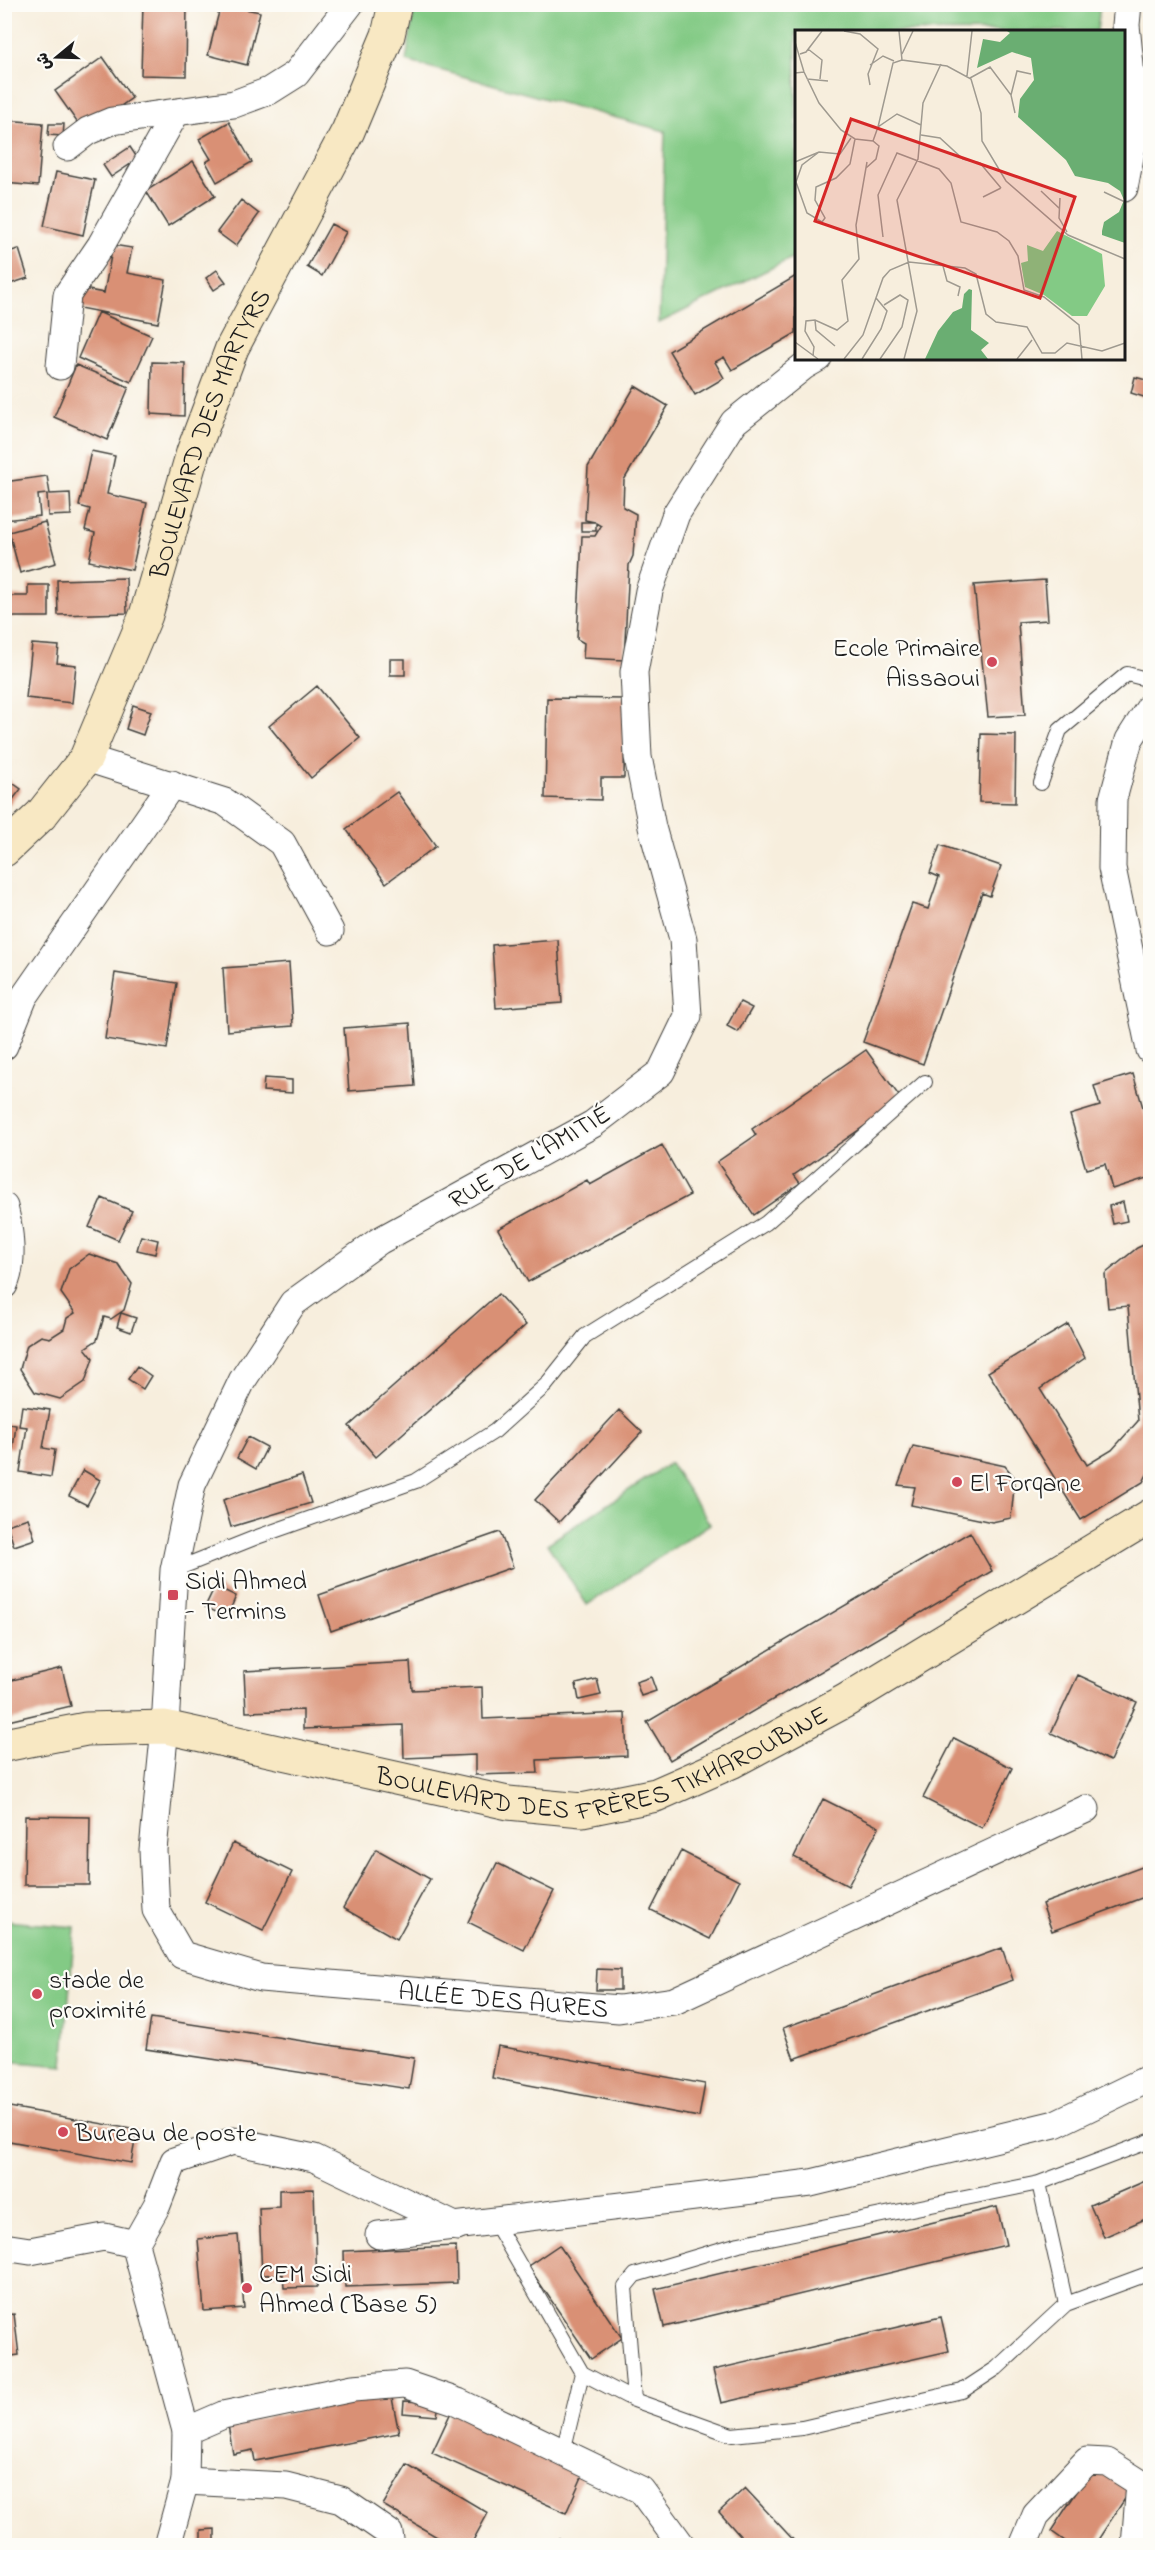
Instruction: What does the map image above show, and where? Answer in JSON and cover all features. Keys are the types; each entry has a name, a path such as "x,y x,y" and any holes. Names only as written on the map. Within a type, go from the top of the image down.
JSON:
{"street":[{"path":"67,147 88,131 112,121 234,105 269,91 296,74 350,4"},
{"name":"BOULEVARD DES MARTYRS","path":"4,850 41,815 86,758 146,615 193,452 232,348 348,131 388,35 395,4"},
{"path":"1125,183 1136,126 1126,25 1128,4"},
{"path":"60,366 67,295 101,245 175,114"},
{"name":"RUE DE L'AMITIÉ","path":"165,1727 174,1570 192,1485 242,1381 293,1303 379,1240 593,1124 661,1072 688,1016 683,939 652,827 638,757 634,672 649,591 676,514 734,422 814,360"},
{"path":"1150,707 1129,740 1113,799 1112,868 1150,1050"},
{"path":"86,758 225,802 282,843 330,931"},
{"path":"4,1046 24,997 172,784"},
{"path":"4,1207 9,1224 9,1275 4,1285"},
{"name":"BOULEVARD DES FRÈRES TIKHAROUBINE","path":"4,1745 86,1729 165,1727 508,1803 582,1810 656,1795 731,1762 845,1701 1150,1516"},
{"name":"ALLÉE DES AURES","path":"165,1727 153,1850 156,1910 182,1955 261,1978 619,2009 674,2001 1086,1809"},
{"path":"379,2235 811,2183 1055,2124 1150,2078"},
{"path":"167,2546 185,2481 186,2431 135,2244 157,2205 174,2161 233,2141 314,2158 457,2227"},
{"path":"4,2247 30,2251 104,2237 135,2244"},
{"path":"186,2431 222,2415 352,2388 405,2384 458,2402 641,2490 682,2546"},
{"path":"1023,2546 1036,2515 1087,2461 1107,2462 1140,2483 1135,2546"},
{"path":"185,2481 286,2486 341,2500 388,2534 391,2546"}],"lane":[{"path":"1041,783 1060,730 1127,674 1150,680"},
{"path":"174,1570 257,1537 416,1481 495,1431 546,1385 585,1336 766,1223 925,1082"},
{"path":"634,2400 625,2287 635,2275 739,2244 1039,2182 1150,2141"},
{"path":"1039,2182 1066,2304"},
{"path":"495,2222 582,2373 634,2400 732,2435 802,2428 962,2391 997,2368 1066,2304 1150,2273"},
{"path":"563,2452 582,2373"}],"green space":[{"path":"415,4 1100,5 1097,30 795,30 795,256 659,323 665,131 406,61"},
{"path":"670,1463 710,1524 587,1605 547,1544"},
{"name":"stade de proximité","path":"4,1921 75,1927 63,2066 5,2061"}],"building":[{"path":"143,4 187,4 186,76 141,75"},
{"path":"221,4 260,12 247,65 208,55"},
{"path":"103,57 132,98 84,132 55,91"},
{"path":"4,120 43,123 38,186 4,183"},
{"path":"229,122 252,162 217,182 206,162 211,159 199,139"},
{"path":"49,124 64,124 63,136 48,135"},
{"path":"130,147 138,159 111,177 103,165"},
{"path":"193,161 215,196 168,226 146,191"},
{"path":"56,172 95,180 83,235 44,226"},
{"path":"241,200 259,214 236,246 217,232"},
{"path":"331,224 346,232 322,276 307,267"},
{"path":"113,245 132,248 127,273 166,280 158,323 74,307 78,288 104,293"},
{"path":"19,249 28,278 4,286 4,253"},
{"path":"217,270 226,282 214,290 206,278"},
{"path":"795,277 795,334 732,370 724,357 715,362 724,378 695,395 669,351"},
{"path":"98,312 152,336 131,382 78,358"},
{"path":"152,362 185,363 184,416 151,414"},
{"path":"76,365 129,387 107,440 54,417"},
{"path":"1135,377 1150,381 1150,399 1131,393"},
{"path":"635,386 668,406 624,480 623,507 636,514 633,556 629,565 624,660 583,658 584,643 577,639 582,536 595,536 601,526 596,523 596,531 581,531 581,522 595,522 585,520 588,467"},
{"path":"91,451 115,456 107,494 147,503 132,570 89,561 95,533 85,530 90,509 79,506"},
{"path":"47,476 50,494 70,493 71,515 48,516 47,494 38,495 40,516 4,520 4,482"},
{"path":"45,522 56,563 20,573 9,532"},
{"path":"126,578 127,613 58,615 57,580"},
{"path":"1045,580 1048,620 1018,622 1025,715 988,717 974,585"},
{"path":"28,585 49,585 49,617 7,617 7,596 28,596"},
{"path":"32,644 59,646 57,663 76,665 72,703 26,698"},
{"path":"390,659 405,659 405,675 390,675"},
{"path":"317,686 360,738 311,778 269,726"},
{"path":"547,698 625,699 624,778 601,778 601,800 545,798"},
{"path":"133,705 151,711 143,735 126,729"},
{"path":"981,734 1016,735 1015,803 979,802"},
{"path":"4,777 21,789 4,811"},
{"path":"397,792 436,846 386,883 346,829"},
{"path":"940,845 1001,866 990,896 982,893 923,1064 863,1042 912,904 928,909 939,877 930,873"},
{"path":"1150,858 1150,883 1149,883 1145,859"},
{"path":"558,940 562,1003 496,1008 492,945"},
{"path":"289,963 293,1026 227,1031 223,968"},
{"path":"115,973 177,983 167,1049 105,1039"},
{"path":"740,1002 752,1008 738,1032 727,1026"},
{"path":"410,1023 415,1086 349,1091 344,1028"},
{"path":"866,1050 902,1100 794,1175 800,1183 754,1215 717,1162 756,1135 752,1129"},
{"path":"1133,1074 1150,1131 1150,1177 1112,1189 1105,1164 1086,1169 1070,1115 1100,1106 1094,1086"},
{"path":"264,1078 292,1080 292,1093 263,1091"},
{"path":"662,1145 690,1195 528,1282 498,1229 587,1180 590,1185"},
{"path":"102,1198 132,1211 118,1240 89,1227"},
{"path":"1123,1202 1127,1221 1113,1224 1109,1206"},
{"path":"141,1236 158,1240 155,1254 137,1250"},
{"path":"1150,1242 1150,1469 1143,1482 1081,1520 988,1372 1068,1324 1085,1358 1040,1389 1087,1465 1112,1450 1138,1421 1128,1306 1108,1308 1105,1274 1137,1248"},
{"path":"89,1254 118,1264 132,1284 124,1310 111,1319 104,1317 97,1340 85,1348 93,1358 85,1382 60,1399 35,1392 20,1369 27,1345 41,1336 50,1338 64,1329 67,1318 75,1313 61,1293 69,1269"},
{"path":"498,1294 526,1325 376,1457 349,1426"},
{"path":"121,1313 136,1318 131,1332 117,1327"},
{"path":"137,1366 151,1376 143,1389 128,1379"},
{"path":"22,1406 50,1410 43,1448 55,1450 51,1477 20,1472 27,1427 19,1426"},
{"path":"619,1410 642,1432 559,1522 535,1500"},
{"path":"4,1423 16,1425 13,1448 4,1447"},
{"path":"248,1437 267,1447 256,1469 237,1458"},
{"name":"El Forqane","path":"913,1446 1005,1466 1015,1478 1011,1518 992,1522 911,1505 915,1487 898,1485"},
{"path":"83,1470 100,1480 87,1505 69,1496"},
{"path":"302,1475 311,1503 231,1527 223,1500"},
{"path":"28,1518 35,1539 14,1546 7,1525"},
{"path":"500,1532 513,1567 331,1631 319,1595"},
{"path":"970,1532 992,1571 670,1760 647,1722"},
{"path":"215,1586 236,1596 227,1617 205,1607"},
{"path":"410,1662 412,1690 482,1687 483,1719 625,1713 627,1756 537,1760 538,1773 475,1775 475,1755 404,1758 403,1725 303,1729 303,1710 246,1712 244,1671"},
{"path":"62,1668 71,1706 4,1722 4,1682"},
{"path":"1078,1675 1137,1702 1110,1761 1051,1733"},
{"path":"651,1677 656,1691 641,1696 636,1682"},
{"path":"597,1679 601,1695 579,1700 576,1684"},
{"path":"954,1738 1012,1768 982,1828 923,1798"},
{"path":"823,1799 879,1827 848,1886 794,1857"},
{"path":"25,1816 90,1817 89,1885 24,1885"},
{"path":"233,1843 292,1872 263,1930 205,1902"},
{"path":"376,1849 430,1879 397,1939 343,1908"},
{"path":"681,1851 739,1881 710,1939 651,1910"},
{"path":"497,1863 554,1891 524,1950 468,1922"},
{"path":"1150,1864 1150,1895 1052,1931 1042,1904"},
{"path":"1002,1948 1013,1980 794,2059 783,2028"},
{"path":"597,1969 620,1970 620,1990 596,1990"},
{"path":"151,2018 414,2058 409,2089 146,2049"},
{"path":"498,2046 705,2084 699,2117 492,2078"},
{"path":"4,2106 137,2130 131,2163 4,2140"},
{"path":"1150,2179 1150,2217 1104,2237 1090,2205"},
{"path":"314,2189 317,2287 284,2288 283,2274 262,2275 259,2208 279,2207 279,2190"},
{"path":"997,2207 1006,2245 664,2327 655,2289"},
{"path":"238,2235 244,2308 204,2311 198,2239"},
{"path":"559,2245 622,2338 591,2359 528,2266"},
{"path":"456,2246 457,2283 345,2287 344,2251"},
{"path":"14,2314 19,2355 4,2357 4,2315"},
{"path":"941,2317 949,2351 721,2403 713,2370"},
{"path":"391,2393 399,2433 255,2461 253,2450 233,2454 228,2425"},
{"path":"404,2401 439,2403 437,2416 403,2413"},
{"path":"453,2408 586,2468 566,2513 432,2453"},
{"path":"1095,2464 1132,2488 1094,2546 1072,2546 1051,2531"},
{"path":"407,2465 488,2513 470,2546 452,2546 383,2505"},
{"path":"745,2488 799,2546 749,2546 719,2512"},
{"path":"215,2529 215,2544 201,2544 201,2530"},
{"path":"559,2538 565,2546 550,2546"}],"place":[{"name":"Ecole Primaire Aissaoui","path":"992,662"},
{"name":"El Forqane","path":"957,1482"},
{"name":"Sidi Ahmed - Termins","path":"173,1595"},
{"name":"stade de proximité","path":"37,1994"},
{"name":"Bureau de poste","path":"63,2132"},
{"name":"CEM Sidi Ahmed (Base 5)","path":"247,2288"}]}
